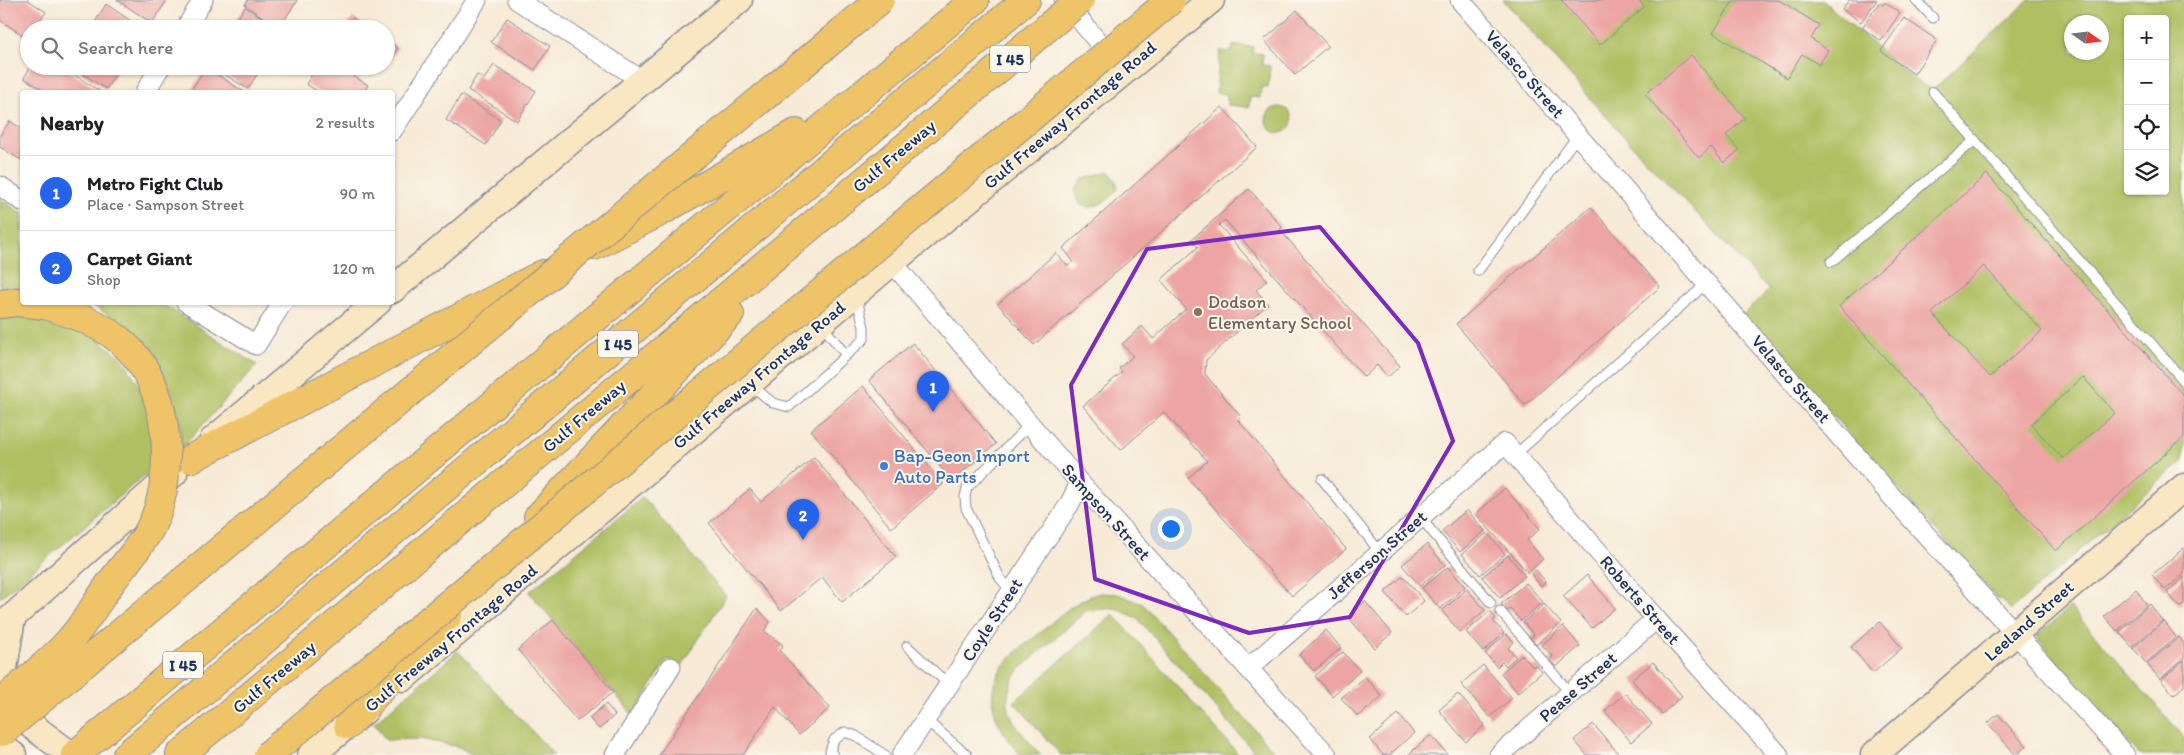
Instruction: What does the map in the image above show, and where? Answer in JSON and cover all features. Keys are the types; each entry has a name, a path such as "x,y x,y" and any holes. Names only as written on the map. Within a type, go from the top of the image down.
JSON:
{"highway":[{"path":"0,733 880,0"},
{"name":"I 45","path":"75,755 975,0"},
{"name":"Gulf Freeway","path":"127,755 1026,0"},
{"name":"Gulf Freeway","path":"180,755 1080,0"},
{"path":"268,755 1171,0"},
{"path":"190,459 660,212 861,96"},
{"path":"348,725 602,448 825,214"},
{"path":"0,304 20,302"},
{"path":"0,703 70,640 148,531 157,507 166,469 167,446 155,390 147,373 128,346 110,331 77,314 48,305"}],"main road":[{"path":"395,288 739,0"},
{"name":"Gulf Freeway Frontage Road","path":"310,755 348,725 892,262 1122,71 1211,0"},
{"path":"71,755 8,708 2,681 4,623 190,459 374,305"},
{"name":"Leeland Street","path":"1874,755 2184,487"},
{"path":"0,746 13,755"}],"street":[{"path":"191,20 203,0"},
{"path":"395,126 476,0"},
{"path":"517,0 643,82"},
{"path":"1064,0 1122,71"},
{"name":"Velasco Street","path":"1460,0 1900,506 2016,632 2125,755"},
{"path":"146,90 155,75"},
{"path":"0,186 20,200"},
{"name":"Sampson Street","path":"892,262 1080,483 1250,667 1327,755"},
{"path":"191,305 256,345 281,305"},
{"name":"Jefferson Street","path":"1250,667 1420,517 1510,449"},
{"name":"Roberts Street","path":"1510,449 1656,619 1779,755"},
{"name":"Coyle Street","path":"902,755 1069,505 1080,483"},
{"name":"Pease Street","path":"1499,755 1656,619"},
{"path":"615,755 671,666"}],"lane":[{"path":"1916,0 1933,18"},
{"path":"1933,92 2184,381"},
{"path":"1478,271 1579,135"},
{"path":"1831,262 1975,140"},
{"path":"1510,449 1707,283"},
{"path":"750,384 773,403 789,407 864,339 864,327 855,294"},
{"path":"821,323 846,355"},
{"path":"1011,591 1000,578 966,508 965,497 967,488 1029,425"},
{"path":"1322,479 1380,552"},
{"path":"1420,517 1491,603"},
{"path":"1500,612 1570,694"},
{"path":"907,646 949,685"},
{"path":"926,720 967,755"},
{"path":"833,755 830,751 834,740 845,732 856,736 884,755"}],"highlighted area":[{"path":"1320,227 1418,343 1453,441 1350,617 1249,633 1095,579 1071,385 1147,249"}],"green space":[{"path":"1503,0 1822,0 1916,81 1933,90 2029,0 2184,0 2184,460 2011,610 2002,600 1997,599 1743,315 1769,290 1628,141"},
{"path":"1233,45 1253,47 1252,53 1263,54 1262,65 1270,66 1268,88 1261,87 1260,98 1250,97 1249,107 1227,105 1227,94 1216,93 1220,51 1232,52"},
{"path":"1279,107 1289,110 1292,120 1289,130 1279,133 1269,130 1266,120 1269,110"},
{"path":"1109,171 1116,181 1118,188 1113,194 1107,200 1094,207 1087,207 1081,204 1077,199 1075,189 1083,179"},
{"path":"0,199 20,212 20,288 0,290"},
{"path":"92,305 164,305 257,365 182,448 174,401 156,361 143,344 109,315"},
{"path":"43,316 85,329 123,359 147,399 154,436 154,467 0,598 0,317"},
{"path":"643,497 726,596 681,667 668,659 633,715 529,592"},
{"path":"1100,593 1118,594 1143,604 1277,755 1257,755 1137,618 1115,608 1086,611 1019,670 1011,683 1008,706 1017,726 1041,755 1021,755 1001,727 993,706 992,695 999,672 1012,656 1075,604"},
{"path":"2070,607 2184,737 2184,755 2139,755 2036,637"},
{"path":"1113,614 1239,755 1061,755 1014,702"},
{"path":"458,651 554,755 473,755 459,747 421,739 386,740 374,723"}],"building":[{"path":"0,0 28,0 46,12 40,20 20,20 20,33 0,20"},
{"path":"117,0 167,0 154,20 147,20"},
{"path":"248,0 297,1 284,20 267,20 245,5"},
{"path":"1561,0 1639,0 1644,7 1600,45"},
{"path":"1734,0 1779,0 1819,25 1811,39 1828,50 1819,65 1802,54 1787,78 1713,33"},
{"path":"1849,0 1877,0 1861,22 1842,9"},
{"path":"1885,2 1900,13 1881,41 1862,28 1879,3 1883,5"},
{"path":"106,4 130,20 96,20"},
{"path":"245,7 266,20 236,20"},
{"path":"1297,10 1328,46 1295,75 1264,40"},
{"path":"507,18 550,46 535,70 491,42"},
{"path":"1904,18 1937,40 1914,74 1881,51"},
{"path":"1691,55 1745,118 1726,135 1739,150 1724,163 1711,147 1699,158 1645,94"},
{"path":"494,65 536,91 517,121 468,90 477,75 484,79"},
{"path":"26,75 75,75 98,90 43,90 24,78"},
{"path":"85,75 115,75 106,89"},
{"path":"201,75 218,75 241,90 191,90"},
{"path":"225,75 257,75 248,89"},
{"path":"312,75 352,75 368,85 365,90 316,90 306,84"},
{"path":"461,95 501,120 486,145 446,120"},
{"path":"1222,107 1257,147 1034,345 998,304 1056,253 1068,266 1073,261 1063,248"},
{"path":"10,121 20,128 20,159 0,147 0,135"},
{"path":"1987,174 2184,396 2184,437 2056,551 1839,306","holes":["1984,266 2042,331 1990,377 1932,313","2083,377 2115,413 2063,459 2031,424"]},
{"path":"1249,189 1282,227 1280,230 1400,366 1388,377 1377,365 1364,377 1225,220 1219,225 1267,280 1256,290 1268,304 1206,360 1205,374 1241,417 1238,420 1346,549 1292,596 1188,478 1207,461 1164,412 1121,450 1083,406 1122,372 1119,368 1133,356 1122,344 1142,326 1153,339 1186,309 1161,280 1198,247 1191,240"},
{"path":"1591,207 1660,287 1525,405 1456,324"},
{"path":"913,343 996,444 952,481 869,380"},
{"name":"Bap-Geon Import Auto Parts","path":"863,386 943,484 891,528 811,430"},
{"path":"814,457 896,557 842,602 822,577 781,611 709,523 750,489 761,502"},
{"path":"1505,488 1540,529 1527,540 1543,559 1528,573 1476,514"},
{"path":"1467,510 1485,531 1460,552 1442,531"},
{"path":"1487,533 1505,554 1480,575 1462,554"},
{"path":"1427,544 1445,565 1420,586 1402,565"},
{"path":"2184,548 2184,574 2165,590 2152,575"},
{"path":"1508,555 1525,576 1500,598 1482,577"},
{"path":"1448,567 1465,587 1440,609 1422,588"},
{"path":"1536,570 1546,582 1541,586 1531,574"},
{"path":"1587,575 1615,608 1592,628 1563,596"},
{"path":"1403,576 1424,601 1406,617 1385,592"},
{"path":"2184,577 2184,603 2180,607 2167,592"},
{"path":"1526,583 1543,602 1521,621 1510,609 1507,611 1501,604"},
{"path":"1467,589 1485,610 1460,632 1442,611"},
{"path":"2136,589 2147,605 2117,631 2104,616"},
{"path":"1365,601 1392,633 1375,648 1348,617"},
{"path":"1544,604 1561,623 1536,645 1530,638 1534,635 1523,622"},
{"path":"2150,604 2162,621 2132,647 2119,632"},
{"path":"757,608 770,622 764,631 783,645 780,651 830,708 799,735 775,707 743,755 659,755"},
{"path":"1490,611 1496,618 1493,621 1504,633 1483,652 1466,632"},
{"path":"553,620 613,692 577,721 518,650"},
{"path":"2164,621 2176,637 2146,663 2133,648"},
{"path":"1880,622 1902,648 1873,673 1851,647"},
{"path":"1563,626 1580,646 1556,667 1550,660 1553,657 1542,645"},
{"path":"1326,630 1341,648 1314,671 1299,655"},
{"path":"1506,634 1514,642 1508,648 1516,657 1506,666 1502,662 1497,667 1485,653"},
{"path":"2179,637 2184,643 2184,658 2160,679 2147,664"},
{"path":"1343,652 1360,671 1332,696 1315,676"},
{"path":"1522,655 1533,667 1536,665 1542,672 1518,693 1501,673"},
{"path":"2184,660 2184,686 2174,695 2161,680"},
{"path":"1653,662 1682,696 1662,714 1632,680"},
{"path":"1483,665 1512,698 1490,717 1461,684"},
{"path":"1365,677 1382,696 1358,717 1341,698"},
{"path":"1625,693 1652,724 1631,742 1605,711"},
{"path":"1458,694 1485,725 1466,742 1439,710"},
{"path":"606,704 615,715 599,729 589,718"},
{"path":"1398,714 1414,733 1389,755 1383,755 1370,739"},
{"path":"1998,714 2026,746 2016,755 1988,723"},
{"path":"1593,724 1618,753 1616,755 1587,755 1574,740"},
{"path":"1431,735 1448,755 1408,755"}],"place":[{"name":"Dodson Elementary School","path":"1198,312"},
{"name":"Metro Fight Club","path":"933,412"},
{"name":"Bap-Geon Import Auto Parts","path":"884,466"},
{"name":"Carpet Giant","path":"803,540"}]}
